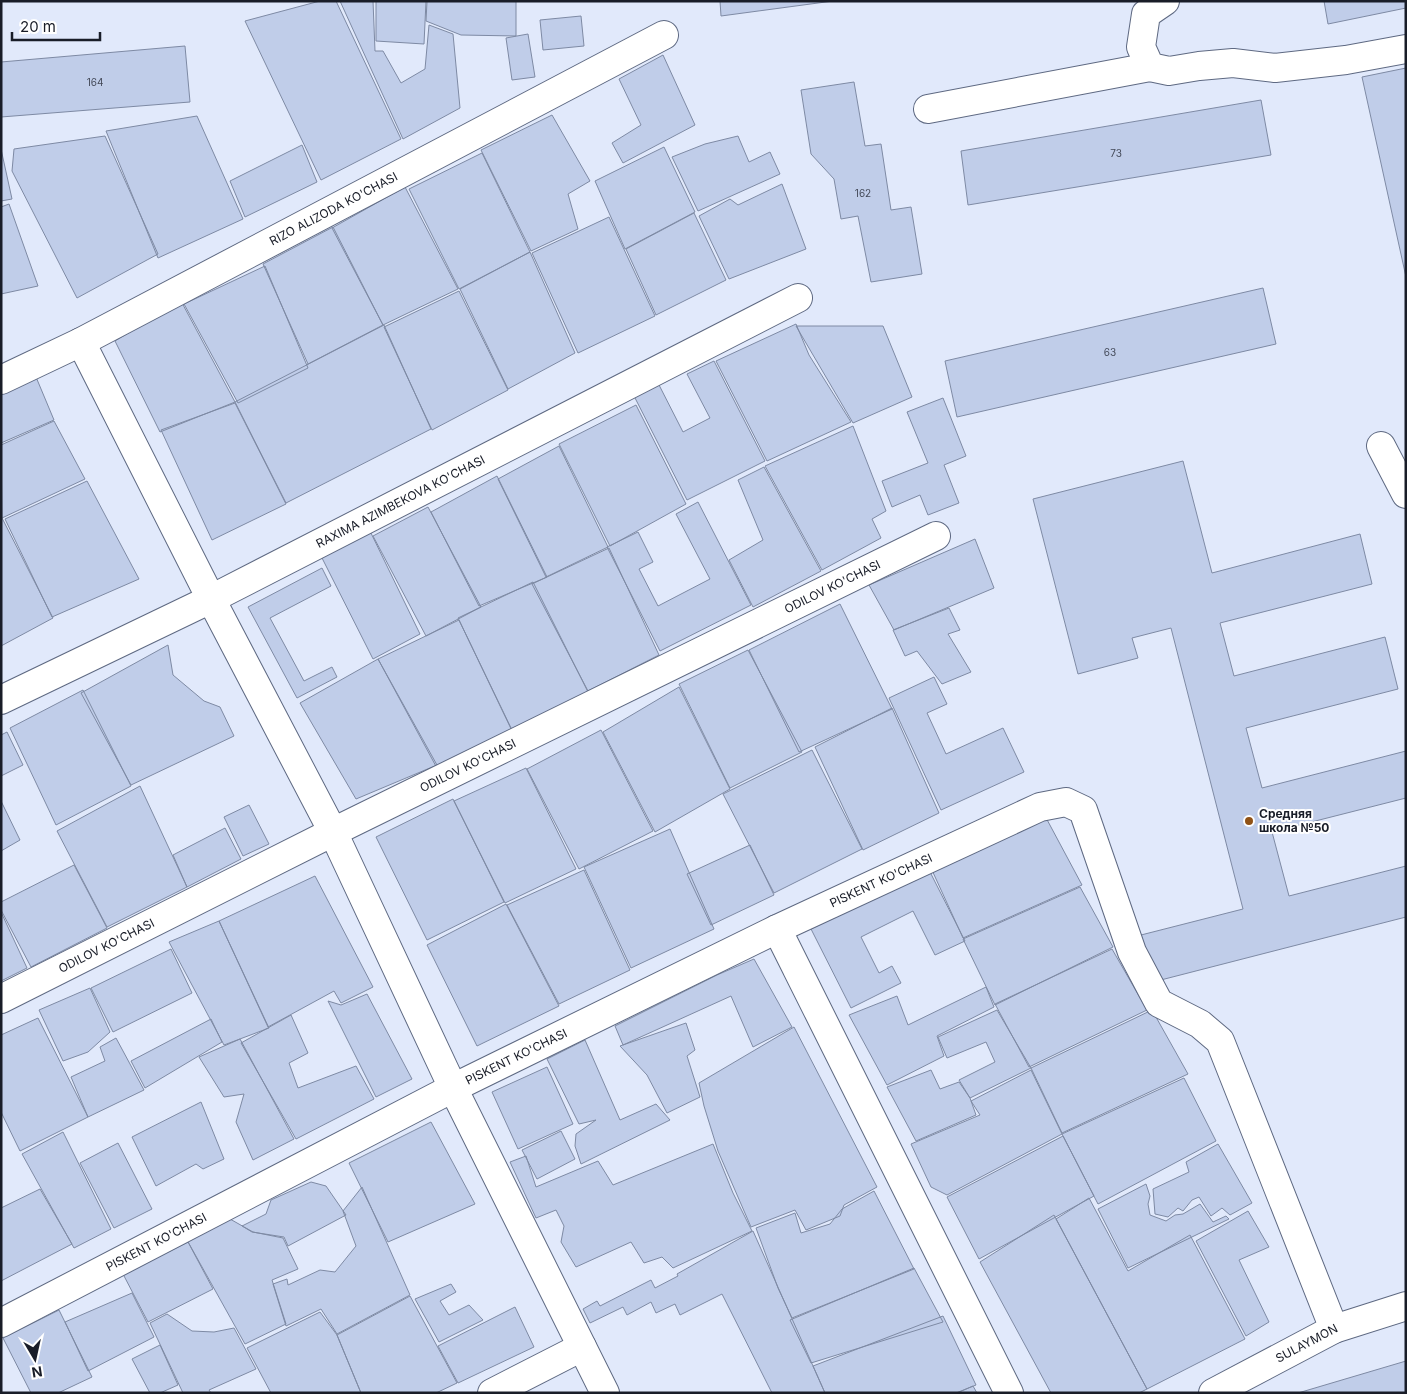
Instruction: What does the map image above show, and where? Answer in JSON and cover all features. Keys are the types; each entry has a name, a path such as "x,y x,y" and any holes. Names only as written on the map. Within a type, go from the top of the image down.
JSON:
{"street":[{"path":"1150,67 1141,47 1146,14 1165,1"},
{"name":"RIZO ALIZODA KO'CHASI","path":"1,380 81,342 664,35"},
{"path":"928,109 1150,67 1169,71 1233,63 1275,68 1346,60 1406,49"},
{"name":"RAXIMA AZIMBEKOVA KO'CHASI","path":"1,700 211,599 798,298"},
{"path":"81,342 211,599 333,832 453,1088 605,1393"},
{"path":"1381,446 1406,494"},
{"name":"ODILOV KO'CHASI","path":"1,999 333,832 936,536"},
{"name":"PISKENT KO'CHASI","path":"1,1323 453,1088 777,929 1040,807 1066,802 1083,810 1132,952 1159,1003 1200,1024 1220,1041 1334,1329"},
{"path":"777,929 1009,1393"},
{"name":"SULAYMON","path":"1213,1393 1334,1329 1406,1306"},
{"path":"492,1393 582,1347"}],"building":[{"path":"320,1 336,1 401,139 321,180 245,21"},
{"path":"340,1 373,1 375,51 383,51 401,83 425,69 429,25 453,34 460,108 403,139"},
{"path":"376,1 426,1 424,44 376,41"},
{"path":"427,1 516,1 516,36 461,35 426,21"},
{"path":"720,1 833,1 721,16"},
{"path":"1324,1 1406,1 1406,8 1328,24"},
{"path":"581,16 584,46 543,50 540,20"},
{"path":"528,34 535,77 512,80 506,38"},
{"path":"185,46 190,102 1,117 1,62"},
{"path":"663,55 695,125 623,163 612,143 641,125 619,79"},
{"path":"1406,68 1406,277 1362,77"},
{"path":"854,82 865,146 881,144 891,210 911,207 922,274 871,282 858,216 841,219 834,179 811,154 801,90"},
{"path":"1261,100 1271,155 968,205 961,151"},
{"path":"552,115 590,181 568,194 578,229 531,251 481,150"},
{"path":"197,116 243,219 158,258 106,131"},
{"path":"105,136 158,254 77,298 12,171 14,149"},
{"path":"738,136 749,162 770,152 780,174 698,211 672,157 705,144"},
{"path":"302,145 317,182 245,217 230,181"},
{"path":"664,147 695,212 625,249 595,181"},
{"path":"1,149 12,199 1,201"},
{"path":"482,153 530,252 459,289 409,189"},
{"path":"782,184 806,249 729,279 699,216 730,199 738,205"},
{"path":"405,187 458,289 383,325 332,228"},
{"path":"9,204 38,286 1,294 1,207"},
{"path":"694,213 726,280 656,315 626,249"},
{"path":"609,217 655,316 578,353 532,253"},
{"path":"333,227 383,325 308,364 263,264"},
{"path":"530,252 575,353 508,389 460,289"},
{"path":"265,266 308,368 238,403 184,304"},
{"path":"1263,288 1276,344 957,417 945,361"},
{"path":"459,291 508,390 432,430 384,327"},
{"path":"181,301 235,402 160,432 115,341"},
{"path":"796,324 809,355 851,422 767,461 716,361"},
{"path":"384,325 431,429 286,503 235,402"},
{"path":"796,326 883,326 912,397 853,423"},
{"path":"714,361 765,461 687,500 633,394 657,381 683,432 710,418 687,374"},
{"path":"36,377 54,420 1,443 1,394"},
{"path":"943,398 966,456 944,465 959,503 928,515 920,495 892,507 882,481 928,463 907,412"},
{"path":"235,403 286,504 212,540 161,430"},
{"path":"636,405 686,504 610,546 559,444"},
{"path":"54,421 85,479 2,518 1,445"},
{"path":"853,426 886,511 872,519 881,538 822,570 765,466"},
{"path":"559,446 608,547 546,577 498,479"},
{"path":"1183,461 1212,573 1360,534 1372,584 1220,623 1234,676 1385,637 1398,689 1246,728 1262,788 1406,751 1406,798 1272,832 1289,896 1406,866 1406,917 1153,982 1141,935 1243,909 1171,628 1132,638 1138,658 1078,674 1033,499"},
{"path":"764,467 821,571 753,607 729,560 763,540 738,480"},
{"path":"497,476 547,577 479,606 431,512"},
{"path":"87,481 139,579 52,617 5,519"},
{"path":"698,502 751,605 660,651 607,547 638,532 653,562 639,569 658,606 710,579 676,514"},
{"path":"428,507 481,607 426,636 373,536"},
{"path":"1,516 53,618 1,646"},
{"path":"369,529 420,634 373,659 321,556"},
{"path":"975,539 994,588 894,630 869,585"},
{"path":"609,548 659,655 588,691 532,584"},
{"path":"322,568 331,586 270,618 304,681 332,667 337,677 297,698 248,607"},
{"path":"533,582 588,692 513,732 458,618"},
{"path":"840,604 892,709 799,752 749,650"},
{"path":"949,608 960,630 948,634 971,672 942,684 917,651 905,656 893,630"},
{"path":"459,620 513,733 438,770 378,659"},
{"path":"168,645 173,675 204,701 220,707 234,736 131,785 81,693"},
{"path":"748,650 802,752 730,788 679,684"},
{"path":"378,659 437,765 356,799 300,703"},
{"path":"934,677 947,704 927,713 946,754 1003,728 1024,772 941,810 889,698"},
{"path":"679,687 730,789 655,832 603,732"},
{"path":"83,690 131,786 56,825 10,728"},
{"path":"892,708 939,813 863,850 815,747"},
{"path":"601,730 653,831 579,869 527,769"},
{"path":"7,732 23,765 1,776 1,735"},
{"path":"812,750 862,849 774,893 723,794"},
{"path":"526,768 576,869 505,903 454,801"},
{"path":"140,786 187,887 107,927 57,831"},
{"path":"453,799 504,902 427,940 376,837"},
{"path":"1,801 20,840 1,851"},
{"path":"249,805 269,844 243,856 224,817"},
{"path":"1044,814 1082,885 963,938 931,868"},
{"path":"225,828 241,859 187,887 173,855"},
{"path":"670,829 714,929 631,968 584,867"},
{"path":"750,845 774,895 711,925 687,874"},
{"path":"74,865 107,928 31,967 1,910 1,902"},
{"path":"584,870 630,970 559,1004 507,905"},
{"path":"929,870 965,941 935,955 913,911 861,937 879,973 892,966 901,983 851,1008 811,929"},
{"path":"315,876 373,987 341,1003 334,991 268,1027 219,921"},
{"path":"1080,887 1113,947 995,1005 963,939"},
{"path":"506,904 559,1006 477,1046 427,945"},
{"path":"1,912 27,968 1,981"},
{"path":"219,921 269,1028 224,1045 169,942"},
{"path":"171,949 192,993 113,1032 91,988"},
{"path":"1112,949 1147,1010 1029,1067 995,1004"},
{"path":"754,959 792,1027 753,1047 731,996 623,1045 615,1026 717,975"},
{"path":"986,987 994,1007 937,1036 944,1056 887,1085 849,1015 897,996 908,1025"},
{"path":"90,988 110,1032 88,1052 63,1061 39,1010"},
{"path":"367,994 412,1079 376,1097 328,1001 341,1005"},
{"path":"997,1010 1031,1068 970,1098 959,1080 995,1062 986,1042 947,1058 938,1037"},
{"path":"1152,1010 1188,1074 1062,1133 1031,1068"},
{"path":"291,1015 308,1053 289,1063 298,1088 356,1066 374,1099 296,1139 241,1043"},
{"path":"38,1018 88,1117 20,1151 1,1112 1,1035"},
{"path":"211,1019 222,1042 145,1088 131,1061"},
{"path":"686,1023 695,1050 687,1056 700,1097 667,1113 647,1075 620,1046"},
{"path":"794,1027 877,1187 844,1205 840,1216 806,1230 795,1210 751,1227 718,1151 699,1083"},
{"path":"116,1038 144,1090 88,1117 71,1077 105,1061 100,1047"},
{"path":"240,1039 294,1139 253,1160 236,1122 244,1094 224,1097 199,1057"},
{"path":"585,1040 620,1120 656,1104 670,1120 581,1164 575,1146 576,1134 596,1120 579,1124 547,1059"},
{"path":"547,1067 573,1124 518,1149 492,1092"},
{"path":"931,1070 940,1089 959,1082 970,1098 976,1115 916,1141 887,1087"},
{"path":"1031,1070 1062,1134 947,1195 931,1187 911,1144 980,1115 971,1101"},
{"path":"1184,1078 1216,1141 1098,1204 1062,1134"},
{"path":"201,1102 224,1159 203,1169 196,1164 156,1186 132,1137"},
{"path":"431,1122 475,1204 388,1242 349,1163"},
{"path":"561,1131 575,1159 537,1179 522,1150"},
{"path":"63,1132 111,1229 74,1248 22,1154"},
{"path":"1063,1136 1094,1196 979,1259 947,1197"},
{"path":"118,1143 152,1209 114,1228 80,1163"},
{"path":"713,1144 733,1193 752,1231 673,1268 662,1257 644,1263 631,1242 576,1267 561,1242 564,1226 556,1210 536,1218 510,1162 526,1156 536,1187 598,1161 613,1185"},
{"path":"1218,1144 1252,1203 1230,1215 1222,1208 1211,1216 1199,1197 1192,1200 1183,1211 1178,1208 1168,1217 1155,1214 1153,1189 1189,1172 1186,1162"},
{"path":"311,1182 326,1186 346,1215 288,1246 284,1237 252,1232 242,1226 266,1214 271,1200"},
{"path":"1146,1184 1150,1196 1148,1204 1150,1215 1166,1221 1200,1204 1213,1222 1226,1216 1229,1219 1128,1268 1098,1209"},
{"path":"362,1187 410,1295 337,1334 321,1309 286,1326 273,1284 287,1279 288,1285 320,1270 335,1272 356,1246 343,1211"},
{"path":"40,1189 72,1244 1,1281 1,1208"},
{"path":"874,1191 914,1269 792,1318 778,1288 756,1228 795,1213 801,1233 830,1224 842,1209"},
{"path":"1089,1198 1128,1271 1190,1235 1245,1339 1147,1389 1056,1219"},
{"path":"1248,1211 1269,1247 1239,1260 1269,1322 1246,1336 1196,1241"},
{"path":"1054,1215 1147,1389 1139,1393 1051,1393 980,1262"},
{"path":"230,1219 253,1232 283,1238 298,1269 272,1280 286,1324 245,1344 187,1240"},
{"path":"753,1231 825,1393 772,1393 722,1294 680,1315 675,1304 656,1313 651,1302 627,1315 623,1307 590,1323 583,1309 597,1301 600,1306 651,1280 655,1288"},
{"path":"188,1242 213,1289 148,1322 123,1274"},
{"path":"914,1268 943,1322 811,1363 790,1320"},
{"path":"451,1284 456,1292 440,1301 449,1315 469,1305 483,1320 439,1342 415,1299"},
{"path":"132,1293 154,1337 88,1371 65,1322"},
{"path":"410,1296 457,1383 436,1393 361,1393 337,1335"},
{"path":"515,1307 534,1347 458,1383 438,1346"},
{"path":"59,1310 92,1377 58,1393 31,1393 3,1338"},
{"path":"320,1312 337,1335 361,1393 271,1393 247,1348"},
{"path":"167,1314 192,1331 214,1332 234,1328 256,1369 209,1390 211,1393 183,1393 150,1323"},
{"path":"943,1316 976,1385 956,1393 825,1393 813,1366"},
{"path":"160,1345 178,1385 160,1393 150,1393 132,1359"},
{"path":"1406,1361 1406,1393 1298,1393"},
{"path":"973,1386 977,1393 957,1393"}],"place":[{"name":"Средняя школа №50","path":"1249,821"}]}
